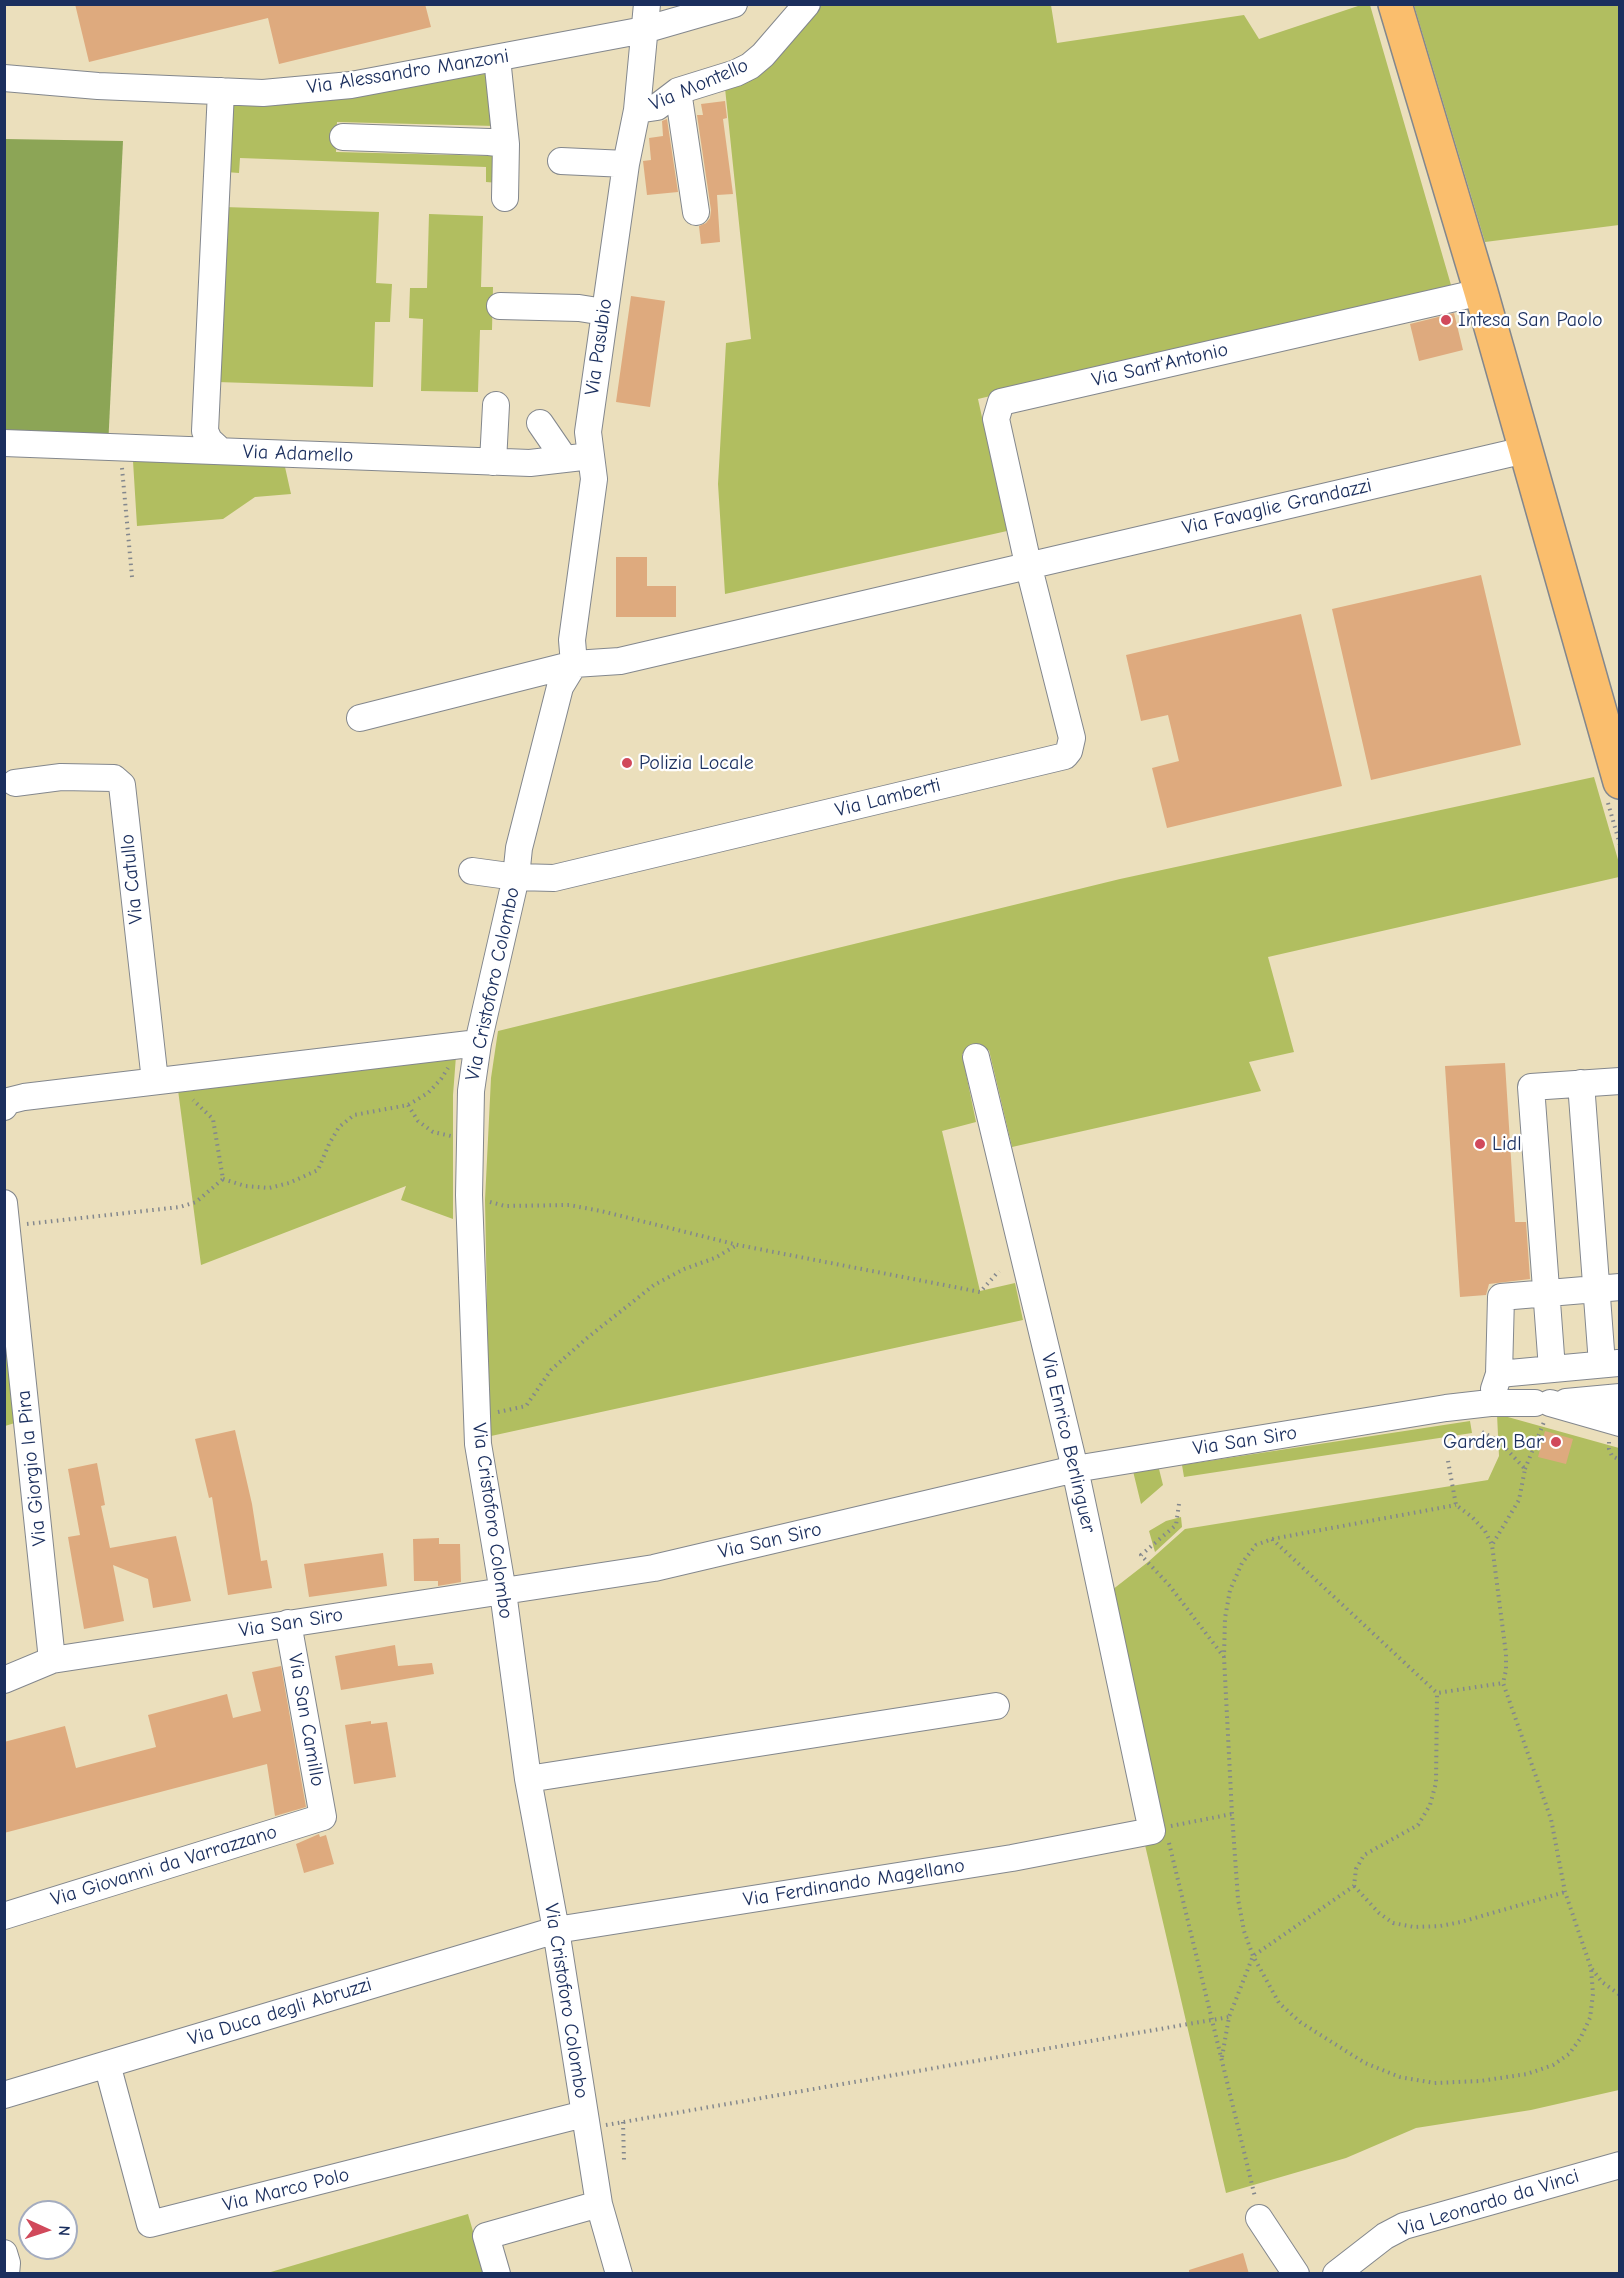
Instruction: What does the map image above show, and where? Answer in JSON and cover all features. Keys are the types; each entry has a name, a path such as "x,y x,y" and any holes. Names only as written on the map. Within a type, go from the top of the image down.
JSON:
{"main road":[{"path":"1395,4 1481,292 1620,782"},
{"path":"1402,4 1416,51 1437,146"}],"street":[{"name":"Via Pasubio","path":"574,664 572,640 594,479 588,432 626,164 637,110 647,4"},
{"name":"Via Alessandro Manzoni","path":"4,78 98,86 263,93 351,85 644,30 734,4"},
{"name":"Via Montello","path":"637,110 657,107 678,92 736,73 750,66 763,55 807,4"},
{"path":"497,58 506,144 505,198"},
{"path":"221,91 205,431 209,440 222,451"},
{"path":"678,92 696,212"},
{"path":"343,137 506,144"},
{"path":"561,161 626,164"},
{"name":"Via Sant'Antonio","path":"1028,564 996,419 1001,402 1481,292"},
{"path":"500,306 579,308 604,312"},
{"path":"494,462 496,405"},
{"path":"540,423 564,458"},
{"name":"Via Adamello","path":"4,443 530,463 591,456"},
{"name":"Via Favaglie Grandazzi","path":"360,718 574,664 620,661 1028,564 1525,450"},
{"name":"Via Lamberti","path":"516,877 554,878 1065,756 1069,751 1072,738 1028,564"},
{"name":"Via Cristoforo Colombo","path":"574,664 560,687 519,848 516,877 470,1043 469,1195 478,1444 503,1592 528,1779 556,1930 598,2204 619,2274"},
{"name":"Via Catullo","path":"15,783 61,777 114,778 122,785 163,1080"},
{"path":"472,871 516,877"},
{"path":"6,1104 24,1097 470,1043"},
{"name":"Via Enrico Berlinguer","path":"976,1057 1159,1829"},
{"path":"1552,1369 1531,1087 1620,1081"},
{"path":"1499,1374 1611,1363 1608,1288 1581,1083"},
{"name":"Via Giorgio la Pira","path":"6,1214 52,1660"},
{"path":"1490,1403 1499,1374 1501,1297 1608,1288"},
{"path":"1615,1430 1550,1403 1620,1397"},
{"name":"Via San Siro","path":"4,1680 52,1660 654,1569 1075,1469 1399,1415 1490,1403 1540,1411"},
{"name":"Via San Camillo","path":"288,1623 323,1817"},
{"path":"528,1779 996,1706"},
{"name":"Via Giovanni da Varrazzano","path":"4,1916 323,1817"},
{"name":"Via Ferdinando Magellano","path":"556,1930 1000,1859 1159,1829"},
{"name":"Via Duca degli Abruzzi","path":"4,2095 556,1930"},
{"name":"Via Marco Polo","path":"107,2064 150,2224 585,2121"},
{"name":"Via Leonardo da Vinci","path":"1336,2274 1385,2236 1404,2226 1620,2165"},
{"path":"497,2274 486,2235 598,2204"},
{"path":"1259,2218 1296,2274"},
{"path":"4,2253 7,2263 6,2274"}],"path":[{"path":"121,448 132,577"},
{"path":"223,1179 245,1186 268,1188 290,1183 318,1170 328,1144 339,1127 354,1115 408,1105 428,1093 470,1043"},
{"path":"163,1080 199,1104 213,1119 223,1179"},
{"path":"408,1105 418,1121 433,1132 470,1141"},
{"path":"6,1214 192,1205 223,1179"},
{"path":"469,1195 505,1206 568,1205 590,1209 738,1245 980,1292 999,1271"},
{"path":"477,1415 526,1406 551,1371 587,1338 654,1285 684,1269 715,1258 738,1245"},
{"path":"1491,1545 1519,1500 1540,1411"},
{"path":"1615,1430 1610,1452 1612,1456 1620,1460"},
{"path":"1482,1432 1499,1441 1525,1469"},
{"path":"1448,1461 1456,1505 1485,1531 1491,1545 1506,1654 1503,1683 1551,1819 1565,1892 1591,1968 1593,1994 1590,2018 1580,2039 1569,2054 1553,2065 1527,2074 1480,2081 1434,2083 1400,2077 1365,2063 1300,2022 1279,2003 1252,1956 1244,1931 1239,1899 1224,1657 1230,1590 1242,1563 1256,1545 1272,1539 1456,1505"},
{"path":"1179,1504 1176,1525 1141,1555 1169,1585 1224,1657"},
{"path":"1272,1539 1437,1693 1436,1783 1430,1805 1418,1825 1364,1855 1356,1869 1354,1886 1378,1913 1393,1923 1414,1927 1461,1922 1565,1892"},
{"path":"1437,1693 1503,1683"},
{"path":"1232,1814 1159,1829 1213,2020 1259,2218"},
{"path":"1222,2056 1229,2017 1252,1956 1354,1886"},
{"path":"1591,1968 1602,1982 1620,1995"},
{"path":"585,2121 622,2122 1229,2017"},
{"path":"622,2122 624,2161"}],"green space":[{"path":"813,5 1051,5 1057,43 1244,15 1259,39 1361,5 1370,5 1451,285 978,399 1007,531 725,594 718,484 726,343 751,339 725,88 754,79"},
{"path":"1414,5 1619,5 1619,225 1485,242"},
{"path":"490,73 499,138 499,183 486,182 486,167 240,158 239,173 226,172 229,105 233,99 346,97","holes":["337,122 495,126 495,156 336,152"]},
{"path":"5,139 123,141 108,447 5,443"},
{"path":"224,207 379,212 376,283 392,284 390,322 375,322 373,387 217,382"},
{"path":"429,214 483,216 481,287 493,287 492,330 480,330 478,392 421,391 423,319 409,318 410,288 427,288"},
{"path":"133,461 285,467 291,494 255,497 223,519 137,526"},
{"path":"1594,777 1619,863 1619,877 1268,957 1294,1052 1249,1062 1261,1091 1012,1147 989,1050 962,1054 976,1122 942,1131 980,1291 1015,1283 1023,1320 491,1436 485,1200 491,1078 498,1031 1120,879"},
{"path":"456,1056 453,1095 453,1219 401,1200 406,1186 201,1265 178,1090"},
{"path":"4,1297 18,1422 5,1426 4,1426"},
{"path":"1497,1414 1619,1448 1619,2090 1531,2110 1416,2128 1346,2158 1226,2193 1145,1845 1165,1827 1112,1590 1185,1529 1488,1480 1499,1456"},
{"path":"1470,1421 1472,1433 1184,1477 1182,1465"},
{"path":"1158,1465 1163,1485 1141,1504 1133,1471"},
{"path":"1181,1517 1182,1527 1155,1552 1149,1531 1166,1521"},
{"path":"468,2214 485,2273 264,2274"}],"building":[{"path":"75,4 425,4 431,27 279,64 268,18 89,62"},
{"path":"725,101 727,118 723,119 733,194 717,195 720,242 701,244 699,226 710,218 711,210 697,115 703,115 701,104"},
{"path":"667,119 678,192 647,195 643,161 651,160 649,138 663,136 662,121"},
{"path":"631,296 665,301 650,407 616,402"},
{"path":"1454,313 1463,350 1419,361 1410,324"},
{"path":"616,557 647,557 647,586 676,586 676,617 616,617"},
{"path":"1481,575 1521,745 1371,780 1332,609"},
{"path":"1301,614 1342,786 1167,828 1152,768 1179,761 1168,715 1141,721 1126,655"},
{"name":"Lidl","path":"1505,1063 1515,1222 1526,1222 1530,1279 1489,1284 1486,1295 1460,1297 1445,1066"},
{"path":"235,1430 252,1504 261,1561 267,1560 272,1588 228,1595 212,1497 209,1498 195,1439"},
{"path":"1545,1431 1573,1439 1566,1464 1538,1457"},
{"path":"97,1463 105,1505 101,1506 110,1548 176,1536 191,1601 153,1608 148,1579 113,1565 124,1621 84,1629 68,1537 80,1535 68,1469"},
{"path":"439,1538 439,1544 460,1544 461,1582 438,1586 438,1581 414,1581 413,1539"},
{"path":"383,1553 387,1586 309,1597 304,1564"},
{"path":"395,1645 398,1666 432,1663 434,1674 341,1690 335,1656"},
{"path":"281,1666 306,1807 275,1816 267,1764 4,1833 4,1742 65,1726 76,1768 156,1747 148,1715 227,1694 233,1718 261,1711 252,1672"},
{"path":"371,1721 371,1724 387,1722 396,1777 354,1784 345,1725"},
{"path":"319,1834 320,1837 326,1835 334,1864 304,1873 296,1844"},
{"path":"1243,2253 1249,2274 1189,2274 1189,2270"}],"place":[{"name":"Intesa San Paolo","path":"1446,320"},
{"name":"Polizia Locale","path":"627,763"},
{"name":"Lidl","path":"1480,1144"},
{"name":"Garden Bar","path":"1556,1442"}]}
